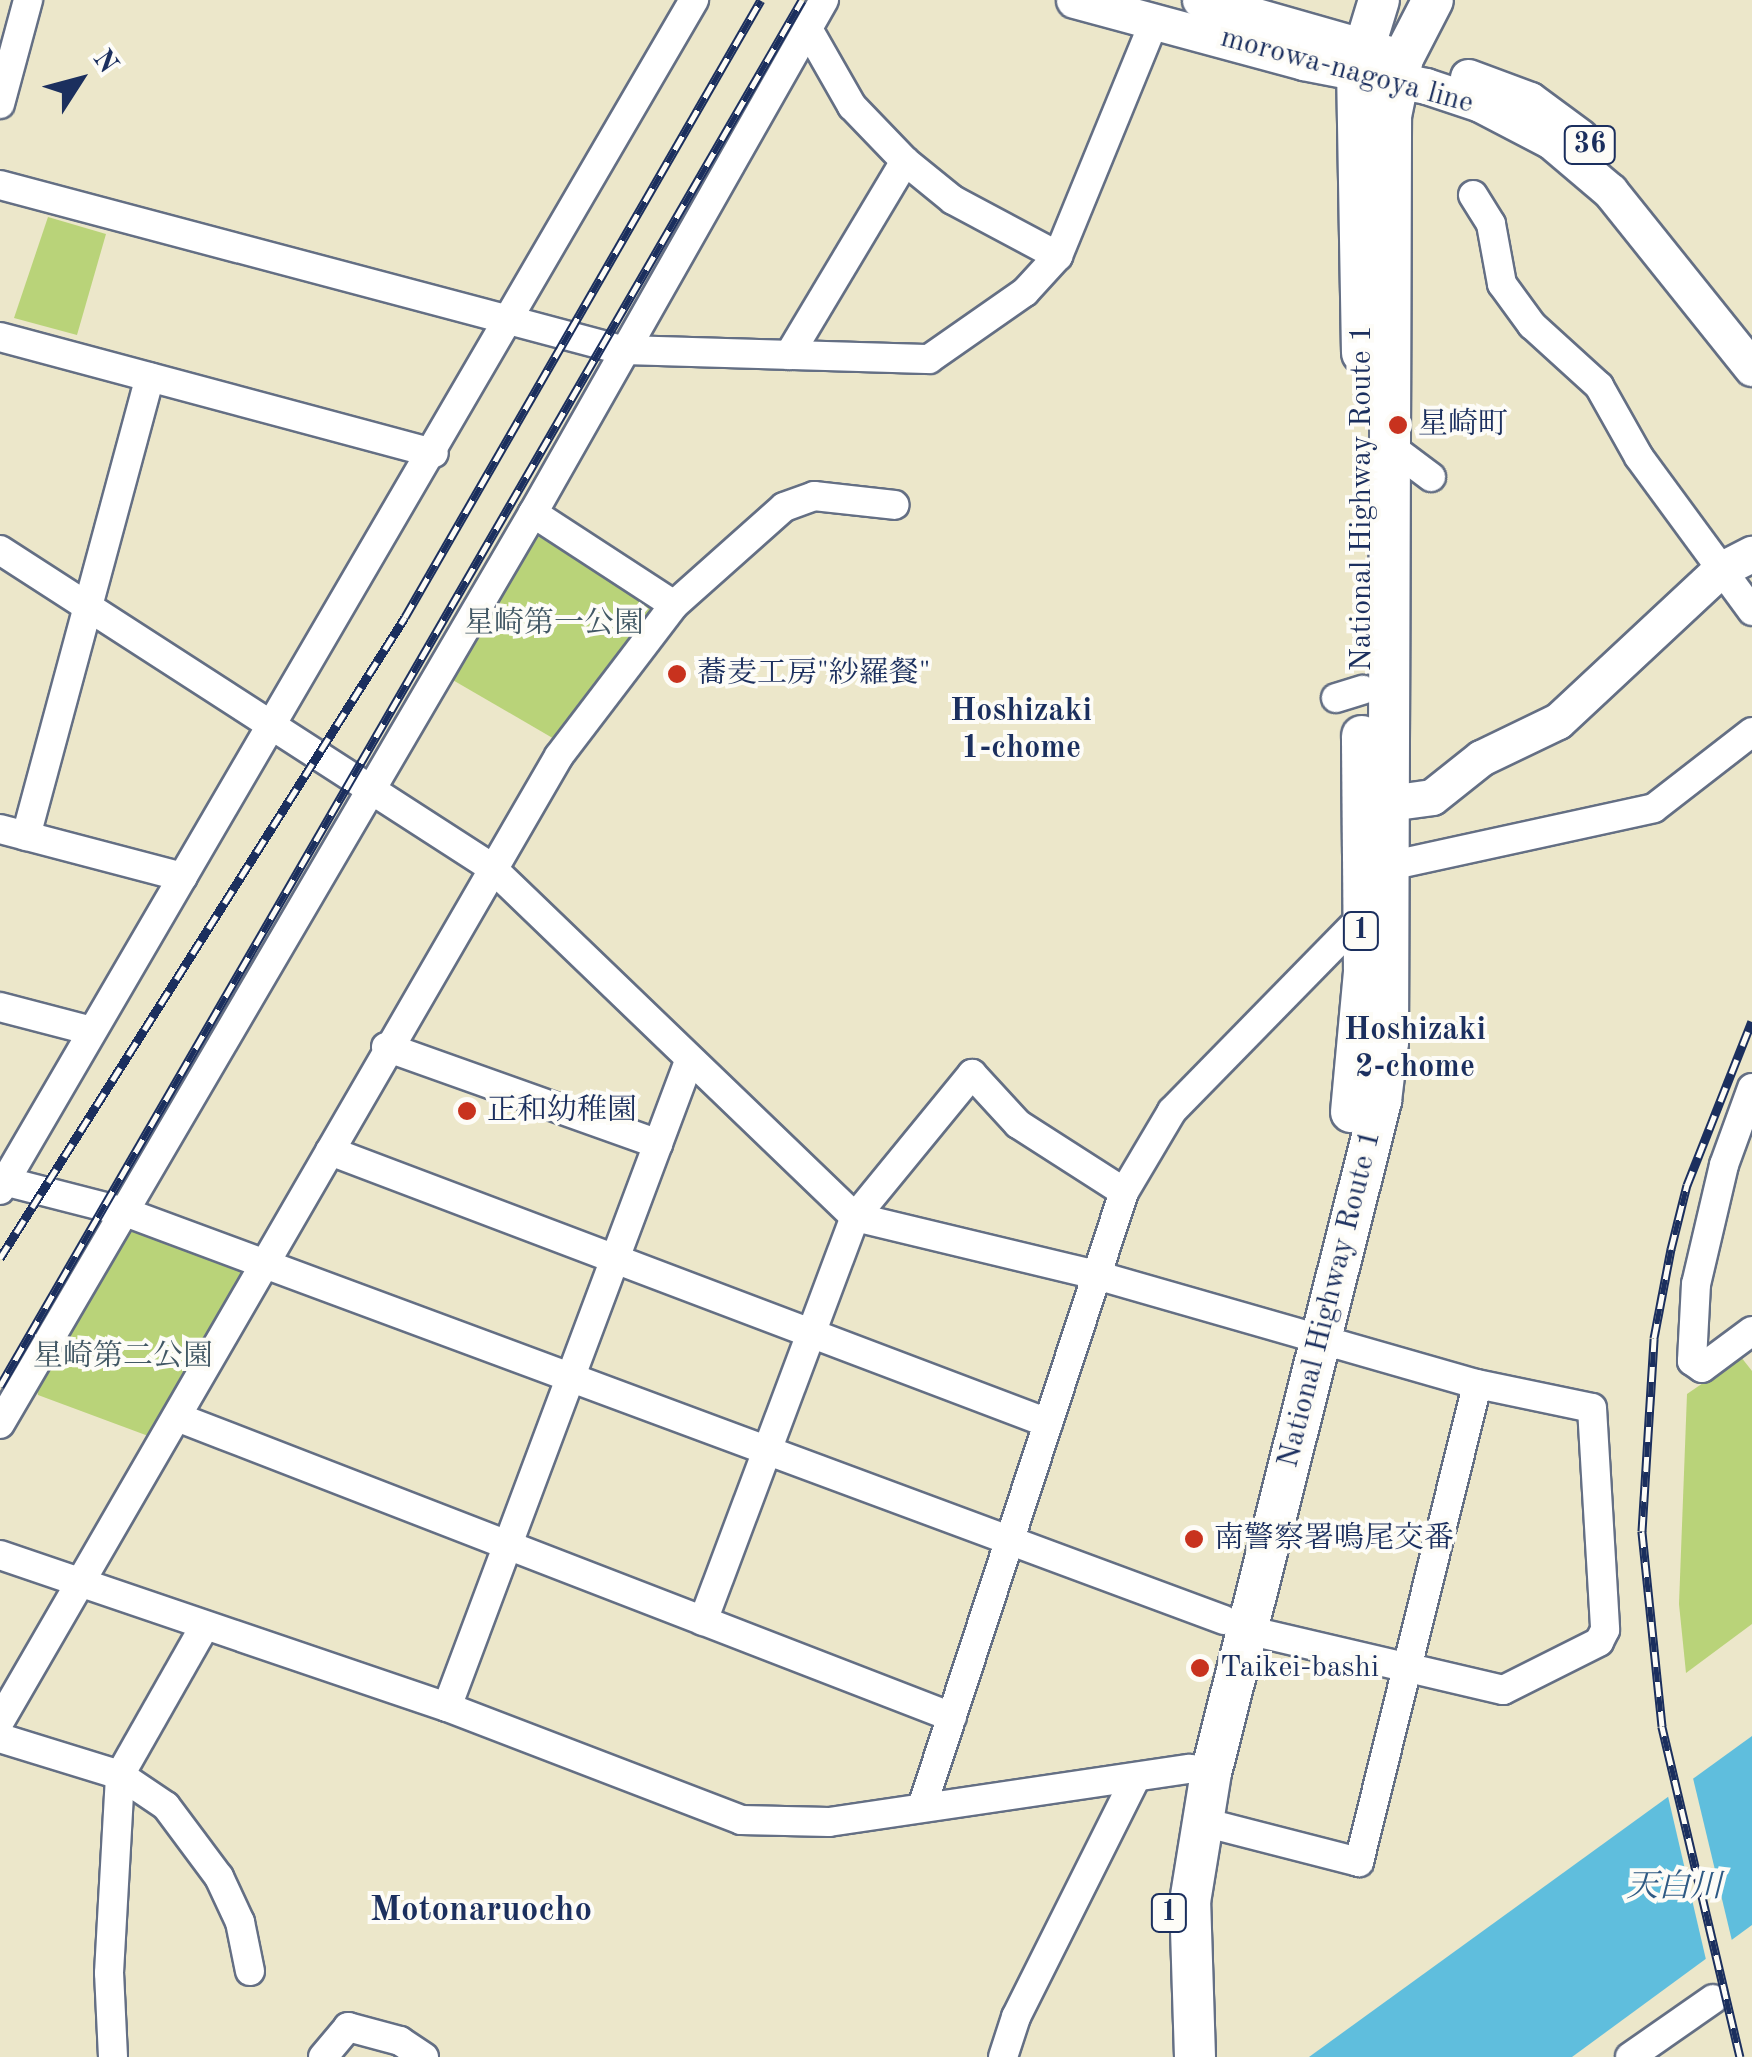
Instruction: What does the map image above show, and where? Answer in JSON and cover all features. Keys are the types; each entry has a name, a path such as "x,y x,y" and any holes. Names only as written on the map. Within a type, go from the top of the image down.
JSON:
{"highway":[{"name":"National Highway Route 1","path":"1310,1336 1355,1096 1364,971 1350,694 1381,64 1379,0"},
{"name":"National Highway Route 1","path":"1381,64 1434,0"},
{"name":"National Highway Route 1","path":"1174,2057 1168,1938 1200,1771 1233,1625 1310,1336 1381,1101 1388,1042 1391,116 1381,64"},
{"name":"National Highway Route 1","path":"1195,2057 1190,1902 1203,1822 1200,1771"}],"main road":[{"name":"morowa-nagoya line","path":"1074,0 1154,22 1201,8 1381,64 1530,100 1610,160 1752,332"},
{"name":"morowa-nagoya line","path":"1381,64 1480,104 1551,141 1610,191 1752,368"},
{"path":"1389,803 1432,797 1481,758 1558,721 1720,570 1752,554"}],"street":[{"path":"0,550 88,607 274,727 370,789 490,867 855,1217 1096,1275 1478,1384 1592,1408 1605,1630 1600,1642 1504,1690 1406,1672 1233,1625 766,1454 126,1212 2,1184 88,1030 274,727 694,0"},
{"path":"0,1424 534,513 622,350 824,0"},
{"path":"0,104 16,15"},
{"path":"0,185 622,350 928,359 1025,292 1058,256 1154,22"},
{"path":"808,28 852,106 904,161 953,200 1058,256"},
{"path":"788,355 904,161"},
{"path":"1473,196 1491,224 1502,284 1532,325 1598,386 1639,457 1752,611"},
{"path":"0,336 434,453"},
{"path":"150,377 88,607 13,832 183,877"},
{"path":"1387,444 1431,477"},
{"path":"0,1721 177,1416 269,1267 386,1047 559,756 674,605 784,507 814,496 895,505"},
{"path":"534,513 674,605"},
{"path":"922,1807 1124,1192 1172,1111 1360,919 1389,866 1654,808 1752,732"},
{"path":"0,1007 88,1030"},
{"path":"386,1047 658,1144"},
{"path":"447,1708 689,1061"},
{"path":"703,1621 855,1217 972,1074 1018,1124 1124,1192"},
{"path":"1749,1339 1702,1368 1692,1361 1696,1284 1724,1165 1751,1091"},
{"path":"330,1151 1048,1422"},
{"path":"1203,1822 1359,1862 1478,1384"},
{"path":"177,1416 952,1717"},
{"path":"0,1555 447,1708 742,1820 829,1822 1136,1776 1200,1771"},
{"path":"112,2057 108,1973 120,1775 204,1627"},
{"path":"0,1738 120,1775 166,1806 218,1877 240,1922 250,1971"},
{"path":"1003,2057 1016,2017 1136,1776"},
{"path":"1630,2057 1713,1998"},
{"path":"323,2057 348,2028 400,2041 424,2057"}],"green space":[{"path":"48,217 106,234 77,335 14,318"},
{"name":"星崎第一公園","path":"533,526 653,602 657,611 556,740 451,679"},
{"name":"星崎第二公園","path":"133,1227 248,1269 151,1437 38,1395 35,1380 123,1231"},
{"path":"1741,1357 1752,1371 1752,1624 1686,1673 1679,1604 1687,1394"}],"water":[{"name":"天白川","path":"1752,1736 1752,1925 1572,2057 1309,2057"}],"pier":[{"path":"1692,1774 1733,1945 1707,1964 1667,1792"}],"railway":[{"path":"0,1258 405,617 761,0"},
{"path":"0,1386 802,0"},
{"path":"1740,2057 1662,1726 1642,1531 1654,1338 1671,1249 1687,1185 1752,1021"}],"place":[{"name":"星崎町","path":"1398,425"},
{"name":"蕎麦工房\"紗羅餐\"","path":"677,674"},
{"name":"正和幼稚園","path":"467,1111"},
{"name":"南警察署鳴尾交番","path":"1194,1539"},
{"name":"Taikei-bashi","path":"1200,1668"}],"district":[{"name":"Hoshizaki 1-chome","path":"1021,732"},
{"name":"Hoshizaki 2-chome","path":"1415,1050"},
{"name":"Motonaruocho","path":"481,1911"}]}
